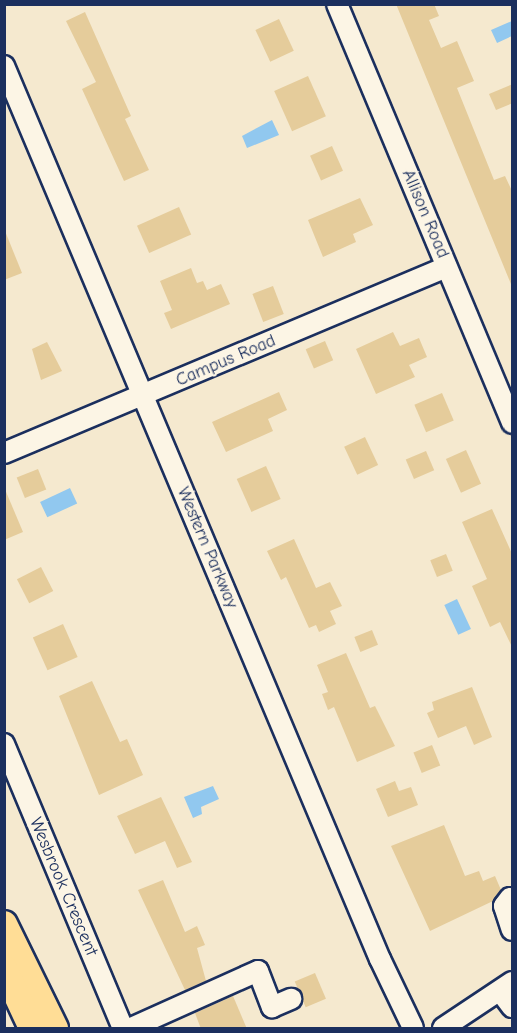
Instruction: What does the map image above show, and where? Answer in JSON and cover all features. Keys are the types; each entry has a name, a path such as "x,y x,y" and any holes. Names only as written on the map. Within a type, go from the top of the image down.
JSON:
{"main road":[{"path":"7,936 55,1029"},
{"path":"4,968 32,1029"}],"street":[{"name":"Allison Road","path":"337,4 513,423"},
{"name":"Western Parkway","path":"4,66 380,959 413,1029"},
{"name":"Campus Road","path":"4,453 447,267"},
{"name":"Wesbrook Crescent","path":"4,744 123,1029"},
{"path":"510,898 504,906 513,930"},
{"path":"131,1029 258,971 272,1007 291,999"},
{"path":"443,1029 508,993"}],"water":[{"path":"512,21 512,36 497,43 491,30"},
{"path":"272,120 279,135 247,148 242,136"},
{"path":"70,488 77,503 47,517 40,502"},
{"path":"457,599 471,629 458,635 444,605"},
{"path":"213,786 219,799 201,807 202,814 193,818 184,797"}],"building":[{"path":"396,4 434,4 439,16 429,20 441,48 457,41 474,81 457,88 494,180 505,176 513,193 513,289"},
{"path":"85,12 131,116 125,119 149,170 124,181 82,89 96,82 66,21"},
{"path":"279,19 294,51 270,62 255,30"},
{"path":"308,76 326,116 292,131 274,91"},
{"path":"513,84 513,103 496,110 489,94"},
{"path":"332,146 343,171 321,180 310,156"},
{"path":"360,198 373,225 353,234 356,242 323,257 308,220"},
{"path":"179,207 191,234 149,253 137,226"},
{"path":"4,232 22,273 4,280"},
{"path":"191,268 197,283 203,281 207,290 221,284 230,304 171,329 164,313 172,310 160,281"},
{"path":"273,286 284,314 263,322 252,294"},
{"path":"393,332 400,346 419,338 427,357 409,365 415,377 376,394 356,349"},
{"path":"325,341 333,360 314,369 306,349"},
{"path":"47,342 62,371 41,380 32,349"},
{"path":"279,392 287,410 268,419 273,431 226,452 212,422"},
{"path":"442,393 454,421 426,432 414,405"},
{"path":"365,437 378,465 357,475 344,447"},
{"path":"466,450 481,484 461,493 446,459"},
{"path":"426,451 434,470 414,479 406,460"},
{"path":"266,466 281,499 251,512 237,479"},
{"path":"38,469 46,489 25,498 17,478"},
{"path":"4,487 23,532 4,540"},
{"path":"492,509 513,556 513,649 500,622 490,627 472,586 487,579 462,522"},
{"path":"294,539 316,588 330,582 342,606 330,611 336,624 319,632 316,625 309,628 286,577 281,580 267,551"},
{"path":"446,554 453,571 437,577 430,560"},
{"path":"41,567 53,591 29,603 17,579"},
{"path":"63,624 78,657 47,670 33,637"},
{"path":"372,630 378,645 360,652 354,637"},
{"path":"346,653 370,708 375,706 395,746 357,762 334,707 328,710 322,694 328,692 317,665"},
{"path":"92,681 120,742 127,739 143,775 99,795 59,696"},
{"path":"472,687 492,737 474,745 466,726 438,738 427,713 434,710 432,702"},
{"path":"432,745 440,765 422,773 413,752"},
{"path":"395,781 399,791 411,787 418,805 388,817 376,789"},
{"path":"161,797 192,862 177,868 165,841 135,854 117,816"},
{"path":"444,825 465,876 479,871 483,881 495,876 501,890 493,901 430,931 391,846"},
{"path":"163,880 185,932 197,926 205,945 197,948 206,981 185,990 138,890"},
{"path":"315,973 326,999 306,1007 295,982"},
{"path":"233,996 247,1029 201,1029 195,1013"}]}
